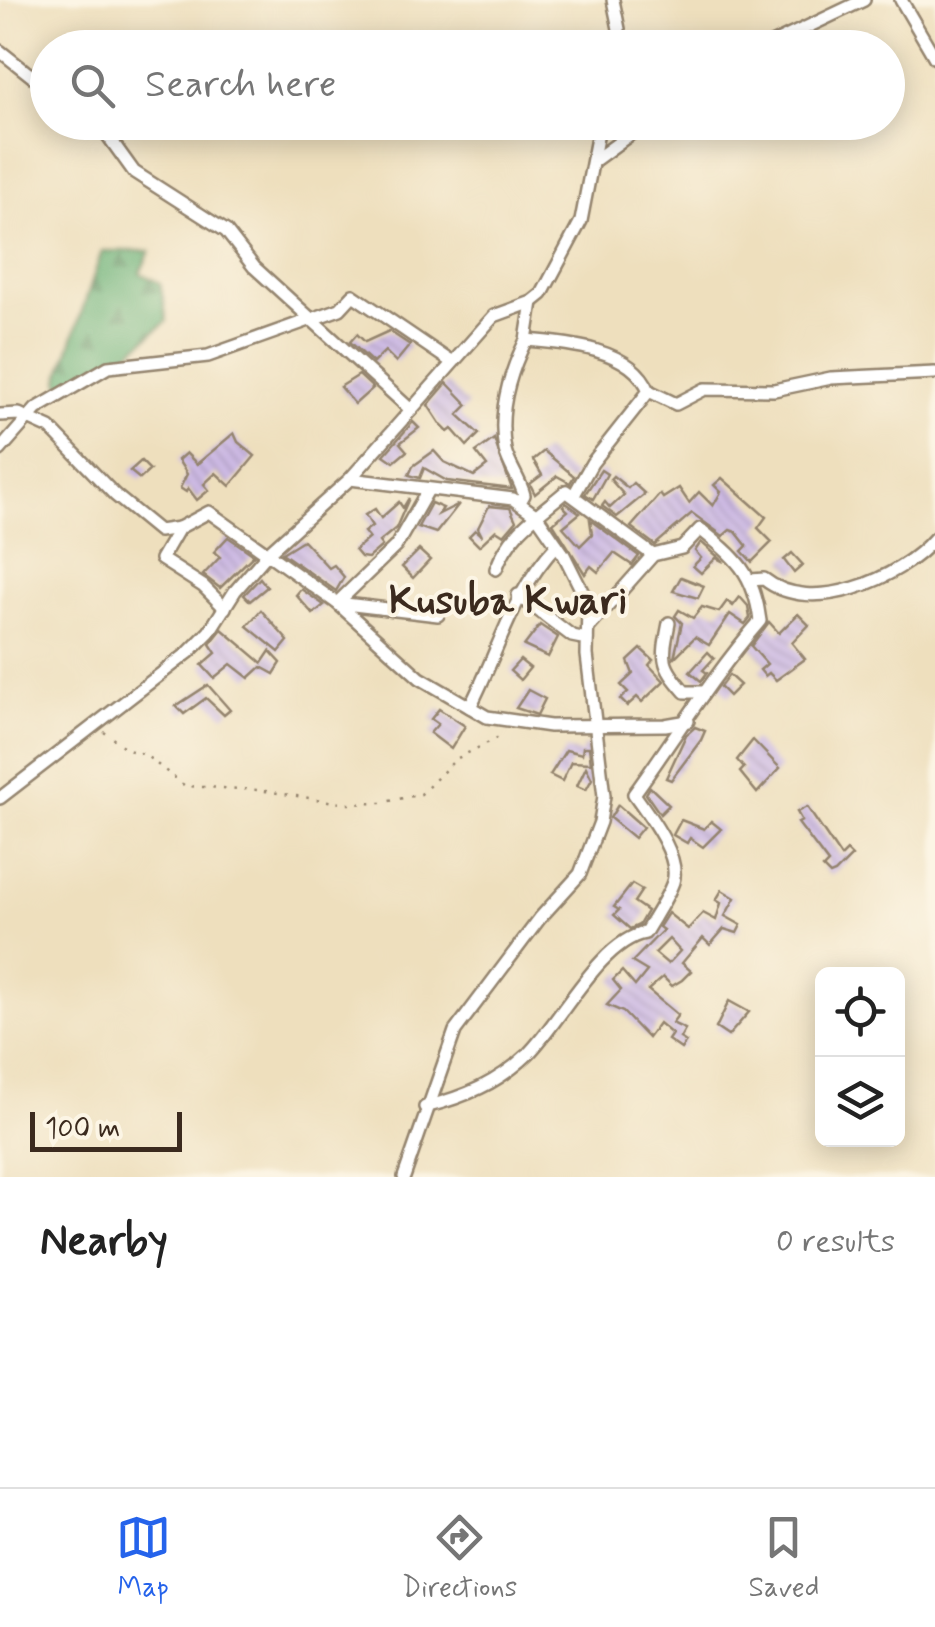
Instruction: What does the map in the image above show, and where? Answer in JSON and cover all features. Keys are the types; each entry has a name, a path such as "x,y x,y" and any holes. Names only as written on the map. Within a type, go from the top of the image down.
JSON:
{"street":[{"path":"613,0 619,30"},
{"path":"801,30 864,0"},
{"path":"901,0 935,58"},
{"path":"0,51 30,75"},
{"path":"111,140 134,172 226,231 254,267 410,410"},
{"path":"520,502 524,495 505,449 502,410 514,364 526,340 532,302 570,244 598,140"},
{"path":"595,160 622,140"},
{"path":"0,450 27,416 108,367 208,356 340,309 353,295 450,362"},
{"path":"0,798 188,653 269,552 350,479 494,316 532,302"},
{"path":"526,340 584,345 644,378 650,391 676,404 705,389 774,390 830,378 935,372"},
{"path":"575,493 592,463 650,391"},
{"path":"0,415 27,416 50,428 115,495 158,531 179,528 212,512 337,603 420,678 470,707 507,723 599,726 688,721"},
{"path":"350,479 520,502 537,516 588,603 599,726 604,796 600,822 580,874 467,1011 425,1107 404,1177"},
{"path":"337,603 396,546 428,490"},
{"path":"496,569 504,546 525,522 566,490 653,554"},
{"path":"179,528 161,559 203,586 224,608"},
{"path":"425,1107 482,1089 514,1066 620,946 632,936 645,933 673,881 673,870 671,855 634,794 666,744 688,721 704,692 760,621 751,580 734,554 700,530 682,548 653,554 589,632 572,636 518,594"},
{"path":"751,580 764,579 776,589 805,596 830,594 906,564 935,538"},
{"path":"470,707 497,655 518,594 557,545"},
{"path":"337,603 438,615"},
{"path":"669,623 662,658 668,674 685,692 704,692"}],"path":[{"path":"95,725 185,786 259,790 346,804 381,803 420,794 456,758 499,737"}],"green space":[{"path":"102,251 150,251 140,273 160,283 167,321 123,358 105,363 62,390 59,380"}],"building":[{"path":"389,331 410,345 396,362 385,351 373,363 350,342 357,334 365,342"},
{"path":"359,375 373,388 355,404 340,387"},
{"path":"447,383 468,405 458,415 479,434 467,446 452,429 448,432 441,425 428,405"},
{"path":"413,422 419,428 400,443 407,451 394,462 384,455"},
{"path":"234,433 238,442 255,456 230,486 216,473 204,484 209,490 197,500 188,488 186,492 180,488 187,474 178,460 186,453 197,464"},
{"path":"494,439 512,489 447,481 424,468 420,478 409,475 413,466 434,451 444,462 474,476 487,466 476,452"},
{"path":"544,451 574,476 570,483 557,476 535,494 530,484 542,475 533,460"},
{"path":"141,461 150,470 140,479 130,471"},
{"path":"601,470 607,474 593,499 585,494"},
{"path":"613,476 628,488 633,483 645,494 617,517 602,506 605,502 610,508 624,495 610,479"},
{"path":"722,478 766,517 758,528 772,542 752,562 742,551 747,546 736,532 730,530 723,536 692,513 655,545 631,527 660,494 663,498 679,488 689,503 699,492 713,506 721,492 714,485"},
{"path":"409,498 396,528 379,542 382,546 368,558 361,557 355,550 369,538 364,532 372,526 365,515 375,509 381,518 399,502 403,508"},
{"path":"431,503 443,508 439,514 459,504 436,533 418,527"},
{"path":"566,503 580,513 563,527 580,546 592,534 590,520 639,556 632,565 614,553 598,572 591,566 585,574 553,523 568,511 563,506"},
{"path":"489,506 510,508 516,521 504,535 496,530 479,546 469,536 475,530 482,536 478,528"},
{"path":"228,537 254,555 220,588 203,575 220,557 214,552"},
{"path":"303,540 329,568 334,565 344,577 336,591 282,553"},
{"path":"701,542 724,562 716,558 701,573 693,566 701,558 695,551"},
{"path":"419,550 430,560 413,578 402,567"},
{"path":"792,553 803,565 794,573 784,560"},
{"path":"681,577 704,586 698,598 673,591"},
{"path":"260,578 267,587 250,601 244,595"},
{"path":"301,589 324,605 313,614 296,595"},
{"path":"740,597 748,606 750,618 745,624 730,614 709,645 695,637 674,658 682,623 675,616 679,610 693,618 702,607 719,612 727,601 733,606"},
{"path":"261,610 288,641 279,652 247,626"},
{"path":"798,614 809,625 792,643 805,659 776,680 769,673 765,676 760,670 767,664 751,646 769,622 779,633"},
{"path":"540,625 558,637 548,657 524,646"},
{"path":"222,629 262,663 270,651 281,663 274,674 261,667 249,678 231,664 214,678 202,665 216,653 210,644"},
{"path":"641,649 653,660 649,665 664,681 642,702 637,697 627,706 620,699 628,692 621,685 633,674 628,661"},
{"path":"708,652 714,658 703,670 707,673 701,681 690,672"},
{"path":"520,660 530,668 520,680 510,671"},
{"path":"729,675 740,685 729,696 720,687"},
{"path":"208,685 230,710 224,715 206,698 184,714 176,706"},
{"path":"528,690 545,699 537,715 516,708"},
{"path":"439,709 465,726 451,749 430,733 438,724 431,719"},
{"path":"695,727 705,731 701,740 671,780 666,778 686,735"},
{"path":"753,740 780,768 757,793 740,772 744,768 737,760"},
{"path":"583,747 589,747 591,763 571,762 562,781 550,775 566,750 582,754"},
{"path":"586,767 592,779 586,790 577,786"},
{"path":"650,787 669,805 660,814 646,794"},
{"path":"618,805 643,827 634,838 610,818"},
{"path":"807,807 841,857 847,851 852,856 830,875 823,868 828,863 798,823 802,821 797,812"},
{"path":"681,820 704,829 711,821 721,829 703,847 690,838 687,843 673,835"},
{"path":"632,884 642,890 634,902 647,911 639,925 630,929 614,915 619,910 614,907"},
{"path":"722,890 735,898 725,916 741,925 737,933 724,929 710,945 703,938 682,963 691,971 682,980 672,986 663,977 648,990 678,1015 672,1023 685,1029 680,1038 686,1042 681,1049 668,1040 672,1034 659,1023 648,1038 623,1012 607,1005 621,990 613,980 622,971 635,986 647,971 632,962 663,930 659,927 668,913 688,929 703,913 716,920 721,903 716,900","holes":["669,939 680,951 668,964 655,953"]},
{"path":"729,1001 749,1012 728,1036 716,1028"}],"district":[{"name":"Kusuba Kwari","path":"508,599"}]}
